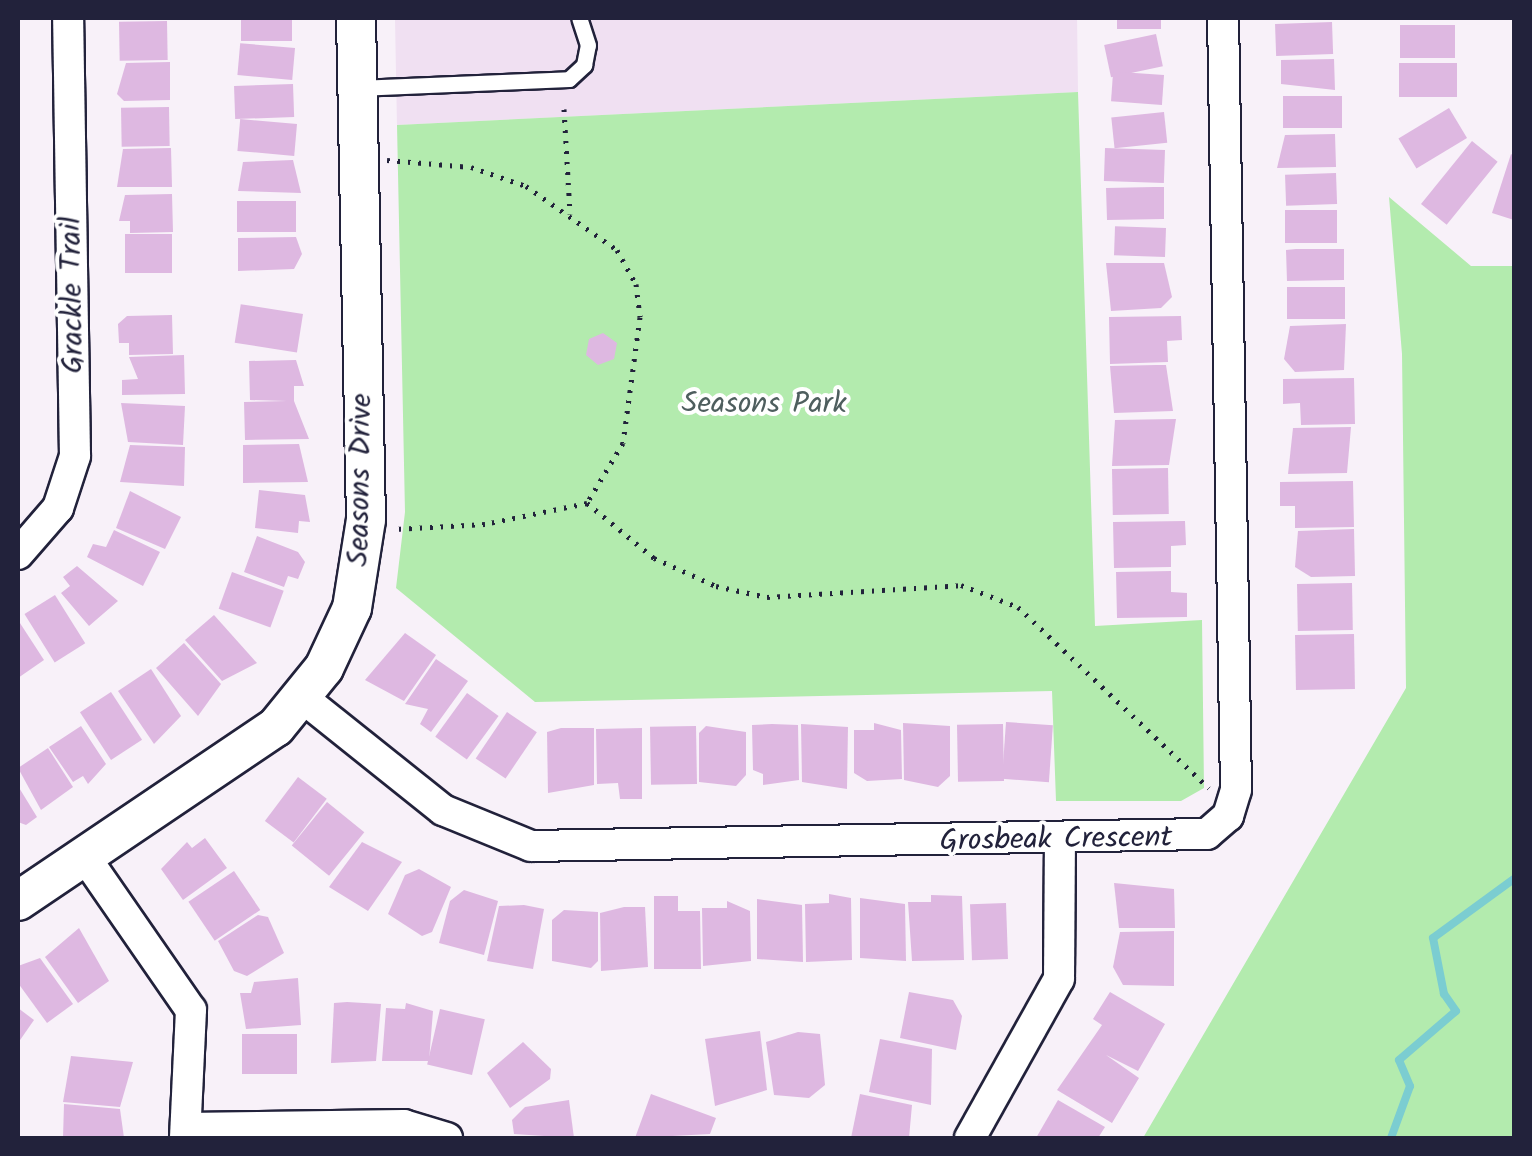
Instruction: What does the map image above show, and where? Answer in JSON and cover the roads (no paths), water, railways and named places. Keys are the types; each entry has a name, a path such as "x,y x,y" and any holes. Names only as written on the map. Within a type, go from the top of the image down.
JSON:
{"street":[{"name":"Grackle Trail","path":"18,554 58,508 74,456 68,18"},
{"name":"Seasons Drive","path":"18,901 249,750 304,699 352,608 366,528 356,18"},
{"name":"Grosbeak Crescent","path":"304,699 444,810 476,830 531,846 1060,840 1207,834 1228,816 1236,790 1223,18"},
{"path":"970,1138 1056,991 1060,840"},
{"path":"85,858 191,1010 186,1133 404,1125 447,1138"}],"lane":[{"path":"357,88 569,79 584,65 588,45 579,18"}],"waterway":[{"path":"1391,1138 1410,1086 1399,1060 1456,1011 1444,994 1433,938 1514,879"}],"park label":[{"name":"Seasons Park","path":"764,404"}]}
